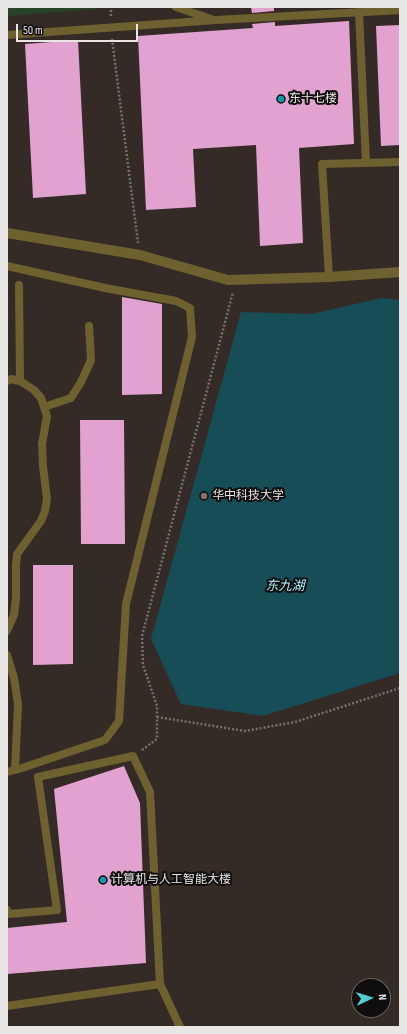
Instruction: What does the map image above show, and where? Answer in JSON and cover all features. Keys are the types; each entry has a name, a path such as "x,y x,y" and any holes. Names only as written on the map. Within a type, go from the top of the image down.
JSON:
{"street":[{"path":"7,232 140,255 228,280 329,277 400,272"}],"lane":[{"path":"176,7 216,20"},
{"path":"7,35 216,20 316,11 359,12 400,10"},
{"path":"359,12 366,163"},
{"path":"329,277 322,164 400,162"},
{"path":"7,266 105,288 176,301 190,308 192,337 126,604 118,721 105,740 11,771 18,704 14,678 7,655"},
{"path":"19,285 20,381"},
{"path":"44,407 71,398 81,382 91,360 89,326"},
{"path":"7,380 11,379 20,381 34,390 41,398 47,416 42,444 47,499 45,511 41,521 17,554 14,615 7,631"},
{"path":"7,910 8,914 57,910 38,777 134,756 150,792 160,984 180,1027"},
{"path":"7,1006 160,984"}],"path":[{"path":"111,7 111,28 140,255"},
{"path":"134,756 157,739 157,706 143,665 142,636 230,310 236,280"},
{"path":"157,717 245,731 295,722 400,688"}],"shaded area":[{"name":"华中科技大学","path":"7,7 400,7 400,1027 7,1027"}],"green space":[{"path":"7,7 96,7 96,9 7,16"}],"water":[{"name":"东九湖","path":"381,298 400,300 400,673 263,716 181,704 151,639 241,312 312,314"}],"building":[{"path":"251,7 274,7 274,11 252,13"},
{"name":"东十七楼","path":"349,21 354,144 299,148 303,243 260,246 256,145 193,149 196,207 146,210 138,36 253,28 252,24 275,22 275,26"},
{"path":"400,25 400,145 381,146 376,26"},
{"path":"78,40 86,194 33,198 25,44"},
{"path":"122,297 162,304 162,394 122,395"},
{"path":"80,420 124,420 125,544 81,544"},
{"path":"33,565 73,565 73,664 33,665"},
{"name":"计算机与人工智能大楼","path":"124,766 140,803 146,963 7,974 7,928 67,922 54,789"}],"place":[{"name":"东十七楼","path":"281,99"},
{"name":"华中科技大学","path":"204,496"},
{"name":"计算机与人工智能大楼","path":"103,880"}]}
